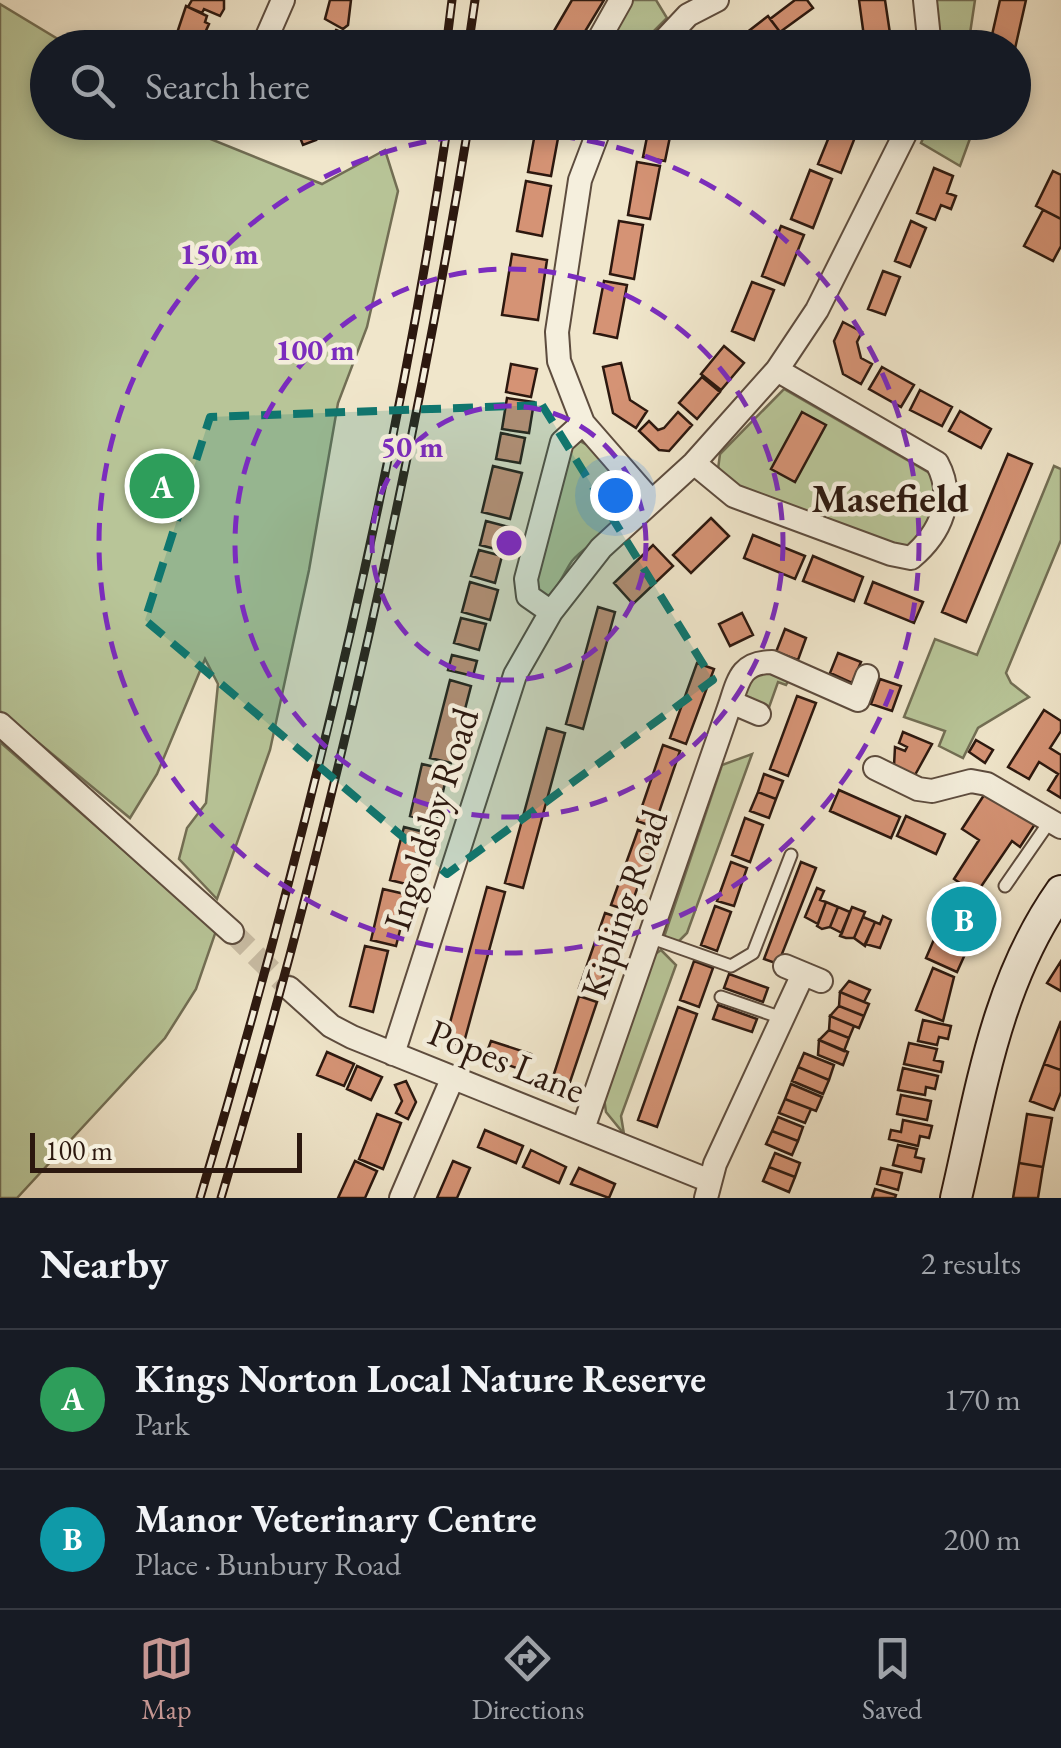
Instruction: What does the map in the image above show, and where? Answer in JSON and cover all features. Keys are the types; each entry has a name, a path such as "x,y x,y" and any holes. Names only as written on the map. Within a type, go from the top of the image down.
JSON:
{"main road":[{"path":"956,1198 985,1058 1026,949 1061,891"}],"street":[{"path":"265,30 284,0"},
{"path":"604,30 621,0"},
{"path":"669,30 683,8 716,0"},
{"path":"925,0 928,30"},
{"path":"595,140 580,180 557,332 559,361 583,423 651,501"},
{"name":"Ingoldsby Road","path":"393,1054 515,675 551,612 602,548 694,463 777,370 818,310 902,140"},
{"path":"694,463 734,496 890,554 911,558 929,544 946,505 948,484 937,463 777,370"},
{"path":"551,612 528,596 526,579 562,442 583,423"},
{"name":"Kipling Road","path":"582,1129 740,674 757,662 811,667 858,700 868,676"},
{"path":"731,702 759,714"},
{"path":"0,724 232,932"},
{"path":"875,768 918,789 932,791 971,781 987,784 1056,824"},
{"path":"708,1189 803,974"},
{"name":"Popes Lane","path":"290,988 331,1026 582,1129 708,1189"},
{"path":"401,1198 453,1077"}],"lane":[{"path":"1005,886 1056,824"},
{"path":"649,936 731,966 753,952 791,855"},
{"path":"721,996 782,1018"}],"highlighted area":[{"path":"542,405 713,680 447,874 145,620 210,417"}],"green space":[{"path":"627,0 656,0 667,18 655,30 610,30"},
{"path":"936,0 975,0 971,30 938,30"},
{"path":"0,4 43,30 30,30 30,140 213,140 322,184 385,150 398,191 367,327 338,403 309,570 270,750 217,899 179,859 187,828 206,803 218,684 205,659 157,774 130,818 0,711"},
{"path":"922,140 969,140 960,166 921,143"},
{"path":"784,389 933,475 929,516 913,543 905,549 738,493 718,469 720,454"},
{"path":"576,440 597,452 605,462 616,487 616,512 608,529 572,561 545,599 534,588 566,449"},
{"path":"1054,466 1061,469 1061,540 1006,673 1011,683 1029,697 978,728 963,758 939,746 945,731 904,717 935,639 977,655"},
{"path":"763,669 791,676 786,685 778,682 767,713 743,695 748,680"},
{"path":"0,742 216,931 196,989 165,1038 17,1198 0,1198"},
{"path":"752,754 687,933 678,942 664,937 722,765"},
{"path":"661,950 676,965 621,1116 624,1134 606,1112 604,1098 654,955"}],"building":[{"path":"192,0 224,0 224,9 220,16 204,9 202,13 188,7"},
{"path":"330,0 351,0 348,25 343,29 325,19"},
{"path":"572,0 604,0 586,30 554,30"},
{"path":"795,0 807,0 813,8 783,30 770,19"},
{"path":"859,0 885,0 890,30 863,30"},
{"path":"1000,0 1026,0 1019,30 993,30"},
{"path":"186,6 207,16 206,30 178,30"},
{"path":"768,16 778,30 750,30"},
{"path":"534,140 558,140 551,176 528,172"},
{"path":"646,140 669,140 665,161 643,157"},
{"path":"828,140 854,140 841,173 818,164"},
{"path":"637,162 660,166 650,219 628,215"},
{"path":"934,168 953,176 947,193 956,196 951,209 941,205 935,220 917,213"},
{"path":"810,170 832,179 813,228 791,219"},
{"path":"1053,171 1061,175 1061,219 1036,206"},
{"path":"526,181 551,186 542,236 517,231"},
{"path":"1043,210 1061,219 1061,246 1053,261 1024,246"},
{"path":"619,221 643,225 634,279 610,274"},
{"path":"911,221 926,228 910,267 895,261"},
{"path":"781,226 804,235 784,285 762,276"},
{"path":"512,254 547,260 538,320 502,315"},
{"path":"883,271 900,277 885,315 868,309"},
{"path":"604,281 627,285 617,338 594,333"},
{"path":"752,282 774,290 754,340 732,331"},
{"path":"843,322 862,332 857,342 861,358 872,364 861,384 843,374 834,341"},
{"path":"724,346 744,363 721,390 701,374"},
{"path":"621,363 630,400 647,411 636,428 613,413 603,367"},
{"path":"511,364 537,369 531,397 506,392"},
{"path":"882,367 914,385 901,407 869,389"},
{"path":"702,377 720,392 697,419 679,403"},
{"path":"920,390 952,407 942,426 910,410"},
{"path":"507,398 534,402 529,433 502,429"},
{"path":"960,411 991,429 981,448 949,431"},
{"path":"678,412 692,425 669,451 659,450 639,431 649,421 658,430 664,428"},
{"path":"802,412 826,425 795,482 771,469"},
{"path":"501,433 525,438 520,463 496,459"},
{"path":"1008,454 1032,464 966,622 942,612"},
{"path":"493,466 522,473 510,519 482,512"},
{"path":"711,518 729,536 691,573 673,555"},
{"path":"486,521 509,527 503,551 480,545"},
{"path":"753,535 805,556 795,579 744,558"},
{"path":"653,545 673,566 633,604 614,583"},
{"path":"479,550 502,556 495,583 471,576"},
{"path":"813,556 863,577 854,601 803,581"},
{"path":"470,582 498,590 490,620 462,612"},
{"path":"873,582 923,602 914,623 865,603"},
{"path":"598,607 615,612 583,729 566,724"},
{"path":"742,613 753,635 730,646 719,624"},
{"path":"461,618 486,624 479,650 454,643"},
{"path":"785,629 806,638 798,660 776,652"},
{"path":"838,653 861,662 852,683 830,673"},
{"path":"452,655 477,661 473,676 448,670"},
{"path":"697,663 714,669 686,744 670,738"},
{"path":"880,679 901,686 892,711 871,704"},
{"path":"450,680 471,686 451,763 430,758"},
{"path":"797,696 816,703 788,776 770,769"},
{"path":"1044,710 1061,721 1061,731 1050,748 1061,755 1061,798 1048,790 1058,774 1039,762 1029,779 1008,767"},
{"path":"547,728 565,733 523,888 505,883"},
{"path":"903,732 932,744 915,775 894,766 895,747 905,751 907,747 899,743"},
{"path":"976,740 993,750 985,763 969,752"},
{"path":"663,745 680,751 654,827 637,821"},
{"path":"422,764 448,770 436,822 410,816"},
{"path":"764,774 783,781 776,799 758,792"},
{"path":"839,790 900,817 891,838 830,811"},
{"path":"758,792 776,799 769,818 750,811"},
{"path":"986,792 1035,824 1020,847 1012,841 976,894 954,879 979,840 962,829"},
{"path":"906,816 945,834 936,854 897,836"},
{"path":"745,818 763,825 750,862 732,855"},
{"path":"404,827 428,833 414,886 390,880"},
{"path":"638,830 656,837 629,911 611,905"},
{"path":"731,862 747,868 734,906 717,901"},
{"path":"801,862 816,868 778,964 764,959"},
{"path":"487,887 505,892 463,1046 445,1041"},
{"path":"817,888 824,891 820,900 826,902 818,924 805,917"},
{"path":"383,889 409,895 396,946 371,940"},
{"path":"947,896 984,905 977,935 946,928 954,904 946,902"},
{"path":"826,902 838,907 830,927 822,929 817,926"},
{"path":"715,906 731,912 717,951 701,945"},
{"path":"838,907 850,912 842,933 830,927"},
{"path":"852,907 865,912 854,938 846,938 840,936"},
{"path":"605,913 623,919 597,994 579,988"},
{"path":"883,916 891,920 880,948 865,944 875,922 880,924"},
{"path":"863,917 875,922 865,946 854,938"},
{"path":"948,931 971,941 957,972 926,958 935,937 944,940"},
{"path":"365,946 388,951 373,1012 350,1006"},
{"path":"694,961 713,968 699,1007 680,1000"},
{"path":"1061,961 1061,991 1047,983"},
{"path":"933,968 954,977 943,1021 916,1010"},
{"path":"729,974 768,988 763,1002 724,988"},
{"path":"849,981 870,990 864,1002 840,992"},
{"path":"840,992 869,1004 864,1016 839,1006"},
{"path":"579,996 597,1002 570,1082 553,1077"},
{"path":"718,1005 757,1019 752,1032 713,1019"},
{"path":"839,1006 864,1016 859,1028 830,1016"},
{"path":"678,1007 697,1014 657,1127 638,1120"},
{"path":"830,1016 854,1026 849,1038 829,1030"},
{"path":"923,1020 951,1026 948,1039 939,1037 937,1045 918,1041"},
{"path":"1061,1021 1061,1070 1044,1064"},
{"path":"829,1030 849,1038 844,1051 819,1040"},
{"path":"819,1040 848,1052 843,1065 818,1055"},
{"path":"491,1041 531,1054 525,1071 485,1057"},
{"path":"909,1043 937,1049 934,1060 943,1062 941,1072 904,1064"},
{"path":"327,1052 354,1064 344,1086 317,1075"},
{"path":"804,1053 834,1065 829,1080 798,1067"},
{"path":"1044,1064 1061,1070 1061,1092 1054,1110 1030,1101"},
{"path":"357,1066 382,1077 371,1100 347,1089"},
{"path":"798,1067 829,1080 823,1094 792,1081"},
{"path":"903,1068 938,1076 935,1089 926,1087 925,1095 898,1090"},
{"path":"406,1081 416,1102 408,1119 396,1113 402,1101 395,1085"},
{"path":"791,1084 822,1097 816,1111 785,1099"},
{"path":"901,1095 931,1101 927,1120 897,1114"},
{"path":"785,1099 811,1109 805,1123 779,1113"},
{"path":"377,1114 401,1123 383,1169 359,1159"},
{"path":"1027,1114 1052,1118 1043,1167 1019,1163"},
{"path":"778,1117 803,1127 798,1141 772,1131"},
{"path":"903,1120 932,1126 929,1138 920,1136 918,1146 889,1139 891,1130 901,1132"},
{"path":"485,1130 523,1146 516,1163 478,1147"},
{"path":"772,1131 798,1141 792,1155 766,1144"},
{"path":"898,1145 917,1149 915,1157 924,1159 921,1172 893,1165"},
{"path":"531,1150 566,1167 559,1183 523,1167"},
{"path":"775,1153 800,1163 795,1177 769,1167"},
{"path":"355,1161 377,1171 365,1198 338,1198"},
{"path":"453,1161 470,1168 457,1198 437,1198"},
{"path":"1019,1163 1043,1167 1038,1198 1013,1198"},
{"path":"769,1167 795,1177 789,1192 763,1181"},
{"path":"579,1168 615,1184 609,1198 571,1184"},
{"path":"881,1168 902,1173 898,1190 877,1184"},
{"path":"875,1189 896,1195 895,1198 872,1198"}],"tunnel":[{"path":"232,932 289,988"}],"railway":[{"path":"448,30 452,0"},
{"path":"471,30 475,0"},
{"path":"200,1198 275,933 343,664 401,394 445,140"},
{"path":"221,1198 296,932 362,665 420,394 466,140"}],"place":[{"name":"Kings Norton Local Nature Reserve","path":"162,486"},
{"name":"Manor Veterinary Centre","path":"964,919"}],"district":[{"name":"Masefield","path":"890,498"}]}
